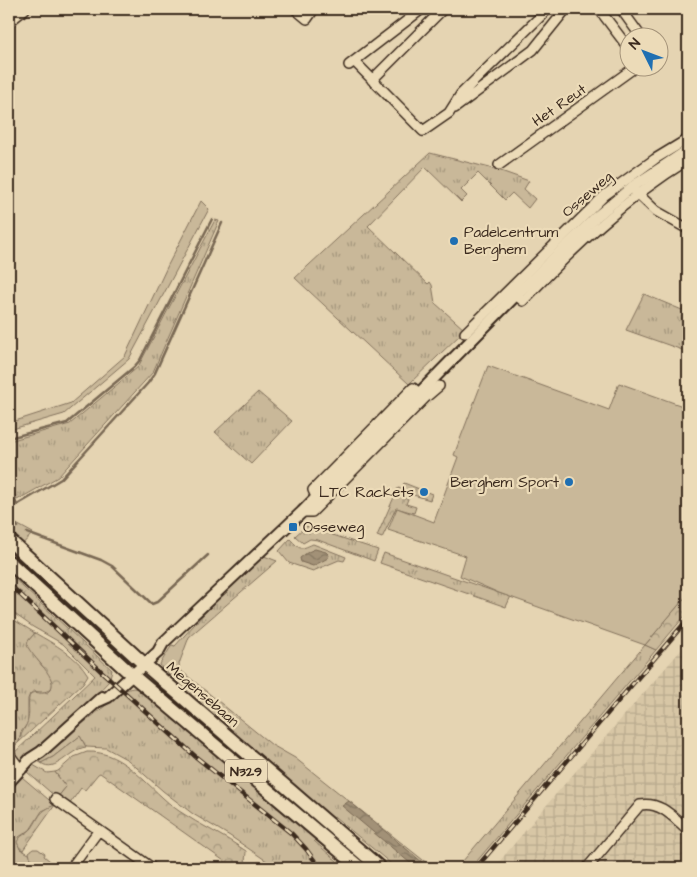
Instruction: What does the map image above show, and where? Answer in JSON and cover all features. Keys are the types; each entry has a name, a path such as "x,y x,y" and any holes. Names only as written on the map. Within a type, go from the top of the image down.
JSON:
{"main road":[{"name":"Megensebaan","path":"9,540 142,662 380,868"},
{"name":"Megensebaan","path":"9,562 130,673 360,868"}],"street":[{"path":"9,22 25,9"},
{"path":"294,9 307,18 314,9"},
{"path":"422,9 351,63 372,80 423,131 533,50 562,10"},
{"path":"372,80 443,9"},
{"path":"449,112 462,94 548,9"},
{"path":"599,9 620,37"},
{"path":"621,9 635,28"},
{"name":"Het Reut","path":"499,164 620,78"},
{"name":"Osseweg","path":"302,512 312,512 422,395 476,329 606,195 656,159 688,139"},
{"name":"Osseweg","path":"465,333 476,329 520,298 556,262 596,217 635,191 688,150"},
{"name":"Osseweg","path":"635,191 688,160"},
{"path":"635,191 656,211 688,229"},
{"name":"Osseweg","path":"9,782 21,770 31,765 41,752 99,701 108,697 154,647 163,643 302,512 375,432 422,395 439,386"},
{"path":"9,754 21,770"},
{"path":"55,799 152,868"},
{"path":"588,868 640,805 650,803 664,810 688,830"},
{"path":"71,868 99,830"}],"shaded area":[{"path":"688,642 688,868 494,868 556,794"}],"green space":[{"path":"430,153 498,170 529,181 524,189 535,199 528,208 512,193 505,200 478,173 461,190 467,196 461,202 425,167 368,226 428,284 430,282 435,303 465,330 409,384 295,278"},
{"path":"201,201 209,209 129,359 64,414 9,430 9,423 71,403 125,356"},
{"path":"215,220 219,221 153,372 58,477 17,500 9,481 9,441 70,424 138,367"},
{"path":"644,294 682,310 688,300 688,352 626,330"},
{"name":"Berghem Sport","path":"488,366 609,410 619,383 688,408 688,594 645,645 499,593 460,576 466,556 388,530 397,508 434,522 458,457 454,455"},
{"path":"258,392 292,421 251,464 215,432"},
{"path":"404,483 432,494 430,500 410,494 406,504 416,507 414,513 396,508 382,538 377,536 398,488 402,489"},
{"path":"9,520 33,533 18,549 120,649 9,552"},
{"path":"306,526 378,550 374,561 318,540 310,539 303,543 295,536"},
{"path":"290,539 300,548 313,544 346,557 344,561 339,560 313,571 289,563 279,551"},
{"path":"384,553 511,596 506,607 380,563"},
{"path":"264,556 277,561 189,637 179,664 180,670 272,745 295,758 433,868 396,868 335,817 331,820 258,758 245,742 162,669 160,664 172,645 175,646 231,584"},
{"path":"9,574 112,670 109,681 93,698 29,758 19,764 12,755 95,676 63,644 33,627 9,610"},
{"path":"688,594 688,612 656,650 645,645"},
{"path":"14,620 35,633 28,641 38,660 51,676 52,685 45,692 34,691 30,694 28,699 28,723 21,732 19,742 9,751 9,630"},
{"path":"35,633 71,656 88,675 83,683 19,742 27,722 30,694 47,692 52,686 49,675 27,645"},
{"path":"645,645 656,650 471,868 457,868"},
{"path":"140,689 316,839 314,841 345,868 277,868 230,836 193,814 128,760 106,748 86,747 80,736 53,757 41,763 38,761 49,749 64,741 125,690"},
{"path":"80,736 86,747 52,765 47,766 41,763 53,757"},
{"path":"87,752 101,753 125,765 179,811 246,851 245,860 247,865 259,862 270,868 234,868 100,773 85,790 81,788 69,805 57,798 66,787 55,772 74,757"},
{"path":"33,765 47,773 55,772 66,787 57,798 27,772"},
{"path":"22,777 55,805 42,811 30,830 19,837 20,849 29,854 42,868 9,868 9,789"},
{"path":"55,805 23,850 20,849 18,840 32,828 43,812"},
{"path":"33,849 38,849 45,854 44,856 50,861 46,867 48,868 42,868 30,857 29,852"}],"water":[{"path":"315,549 326,552 329,555 328,558 313,566 301,562 300,558"},
{"path":"349,801 429,868 416,868 342,806"}],"waterway":[{"path":"9,438 67,423 134,367 140,360 212,219"},
{"path":"9,488 17,505 61,479 148,383 155,373 222,223"},
{"path":"9,519 18,527"},
{"path":"27,533 101,560 112,566 152,604 157,602 208,555"}],"railway":[{"path":"9,584 196,757 292,834 320,868"},
{"path":"476,868 688,619"}],"place":[{"name":"Padelcentrum Berghem","path":"454,241"},
{"name":"Berghem Sport","path":"569,482"},
{"name":"LTC Rackets","path":"424,492"},
{"name":"Osseweg","path":"293,527"}]}
